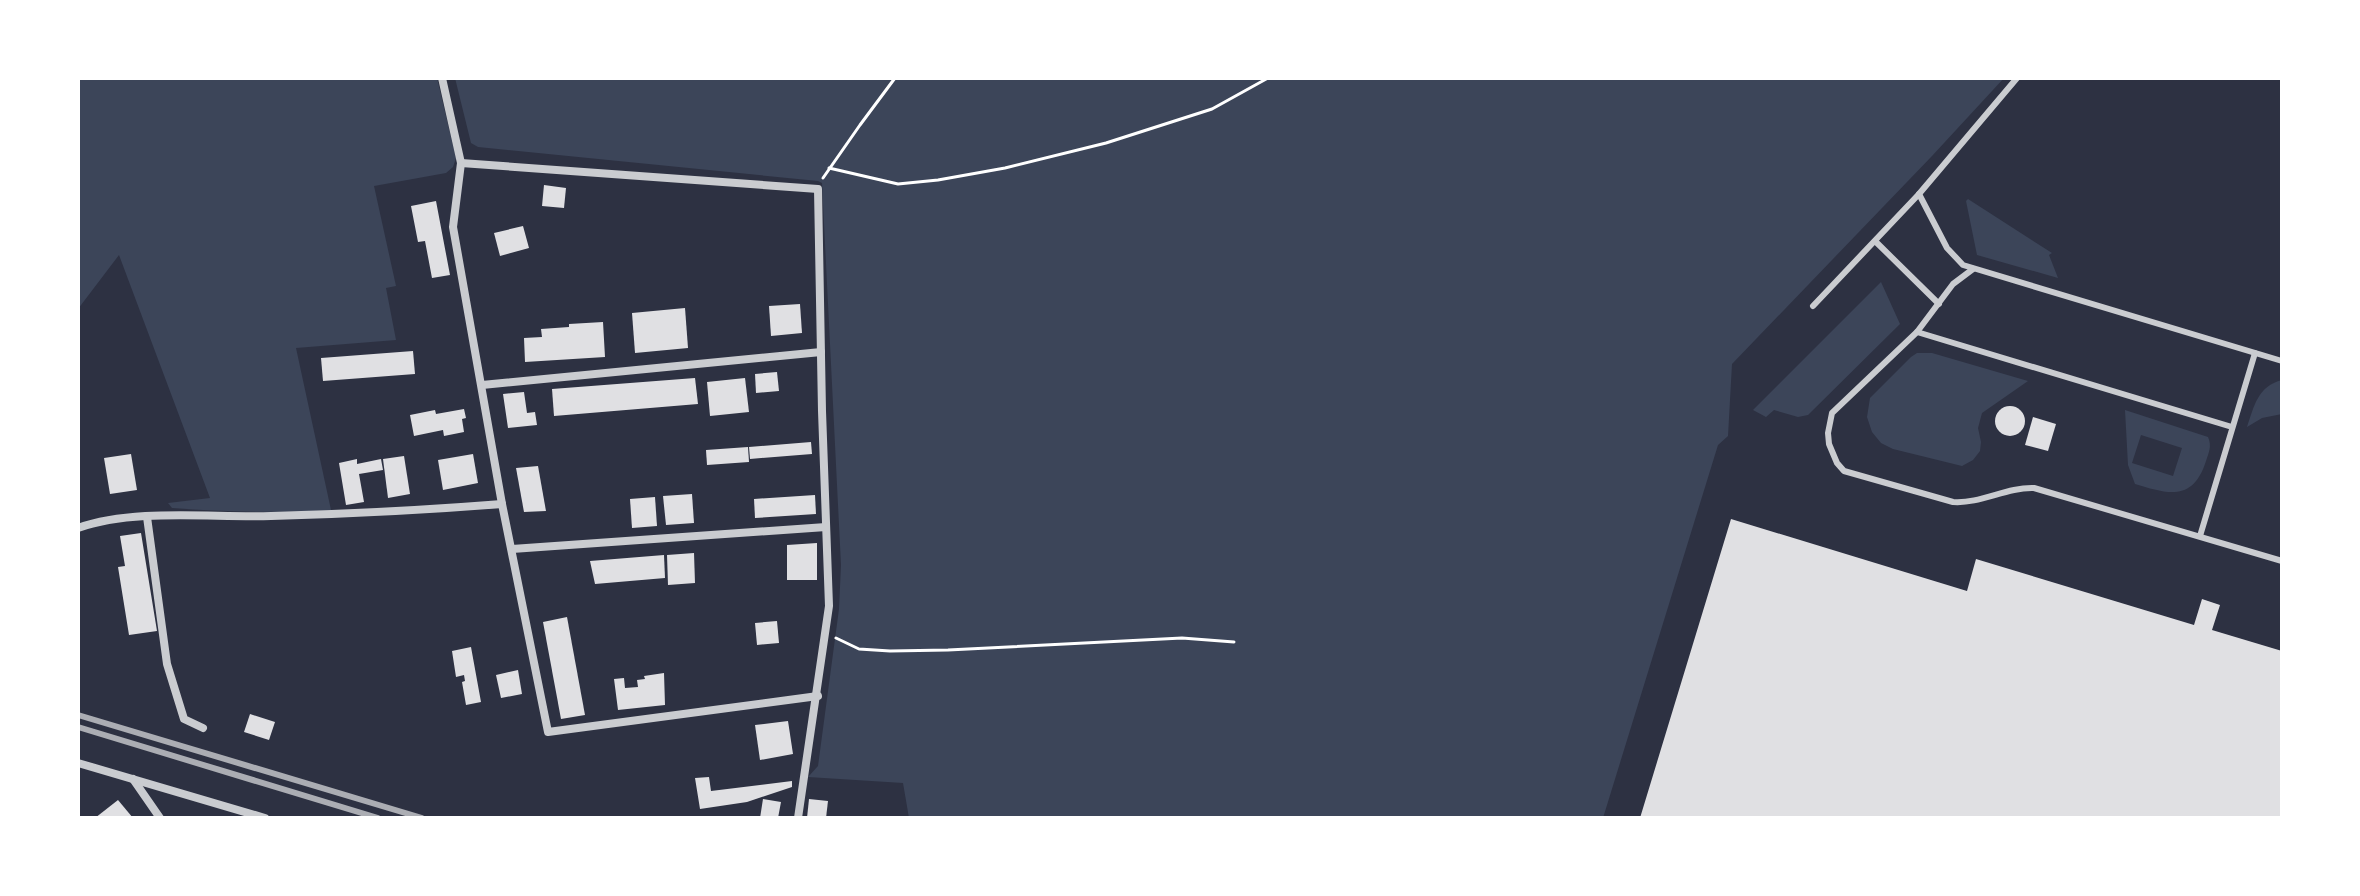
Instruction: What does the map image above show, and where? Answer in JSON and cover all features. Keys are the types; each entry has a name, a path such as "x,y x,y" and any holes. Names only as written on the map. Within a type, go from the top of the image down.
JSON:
{"street":[{"path":"442,78 461,163 453,227 502,504 548,732 818,696"},
{"path":"461,163 818,189 829,606 798,818"},
{"path":"482,385 821,352"},
{"path":"78,528 147,517 269,516 502,504"},
{"path":"147,517 167,664 184,719 203,728"},
{"path":"512,549 826,527"},
{"path":"78,763 265,818"},
{"path":"132,779 160,818"}],"lane":[{"path":"1813,306 1919,194 2017,78"},
{"path":"1919,194 1947,248 1963,265 2282,361"},
{"path":"1875,241 1939,304"},
{"path":"1973,269 1953,284 1917,332 1832,413 1829,444 1844,471 1953,502 1970,502 2011,490 2034,488 2282,561"},
{"path":"1917,332 2232,427"},
{"path":"2200,536 2255,353"}],"path":[{"path":"818,189 829,168 895,78"},
{"path":"829,168 898,184 1005,168 1106,143 1212,109 1268,78"},
{"path":"826,632 859,649 890,651 1182,638 1234,642"}],"shaded area":[{"path":"78,78 437,78 456,158 453,167 446,173 374,186 396,286 386,288 396,340 296,348 331,510 212,510 172,508 168,503 210,498 119,255 78,309"},
{"path":"455,78 2004,78 1732,364 1728,436 1718,445 1603,818 909,818 903,783 808,777 818,766 839,609 841,565 822,183 478,147 471,143"},
{"path":"1968,199 2052,253 2049,255 2058,278 1977,255"},
{"path":"1881,282 1900,324 1808,415 1798,417 1774,410 1766,417 1753,410"},
{"path":"1917,353 1932,353 2028,381 1982,413 1978,428 1980,451 1973,460 1962,466 1893,449 1881,443 1872,432 1867,417 1870,398"},
{"path":"2282,380 2282,414 2262,418 2247,427 2262,392"},
{"path":"2125,410 2208,437 2209,440 2209,452 2201,474 2187,489 2178,492 2135,484 2128,465","holes":["2141,435 2182,448 2173,476 2132,463"]}],"building":[{"path":"544,185 566,188 564,208 542,206"},
{"path":"436,201 450,275 432,278 425,241 418,242 411,206"},
{"path":"523,226 529,248 500,256 494,233"},
{"path":"800,304 802,333 771,336 769,306"},
{"path":"685,308 688,348 635,353 632,313"},
{"path":"603,322 605,357 525,362 524,338 542,337 541,329"},
{"path":"413,351 415,374 323,381 321,358"},
{"path":"777,372 779,391 756,393 755,374"},
{"path":"695,378 698,404 554,416 552,389"},
{"path":"745,378 749,412 710,416 707,382"},
{"path":"524,392 527,413 535,412 537,425 508,428 503,394"},
{"path":"2010,406 2021,410 2025,421 2021,432 2010,436 1999,432 1995,421 1999,410"},
{"path":"464,409 464,432 444,436 443,430 414,436 410,415"},
{"path":"2033,417 2056,424 2048,451 2025,445"},
{"path":"811,442 812,454 750,459 749,447"},
{"path":"748,447 749,462 707,465 706,450"},
{"path":"131,454 137,490 110,494 104,458"},
{"path":"473,454 478,483 443,490 438,460"},
{"path":"404,456 410,494 388,498 383,459"},
{"path":"357,459 357,464 381,459 383,470 359,474 364,502 346,505 339,463"},
{"path":"538,466 546,511 524,512 516,468"},
{"path":"692,494 694,523 666,525 663,496"},
{"path":"815,495 816,514 755,518 754,499"},
{"path":"655,497 657,526 632,528 630,499"},
{"path":"1731,519 1967,591 1976,559 2194,625 2202,599 2220,605 2212,630 2282,651 2282,818 1640,818"},
{"path":"141,533 157,631 129,635 118,567 125,566 120,536"},
{"path":"817,543 817,580 787,580 787,545"},
{"path":"694,553 695,583 668,585 667,555"},
{"path":"664,555 665,578 595,584 590,561"},
{"path":"567,617 585,715 561,719 543,622"},
{"path":"777,621 779,643 757,645 755,623"},
{"path":"471,647 481,702 466,705 462,682 465,681 464,675 456,677 452,651"},
{"path":"518,670 522,694 501,698 496,675"},
{"path":"664,673 665,705 618,710 614,679 624,678 625,688 638,687 637,680 645,679 644,676"},
{"path":"250,714 275,722 269,740 244,732"},
{"path":"788,721 793,754 760,760 755,725"},
{"path":"709,777 711,791 792,781 792,787 747,802 700,809 695,778"},
{"path":"763,799 781,802 778,818 760,818"},
{"path":"809,799 828,801 826,818 807,818"},
{"path":"118,800 133,818 95,818"}],"railway":[{"path":"78,715 422,818"},
{"path":"78,727 378,818"}]}
